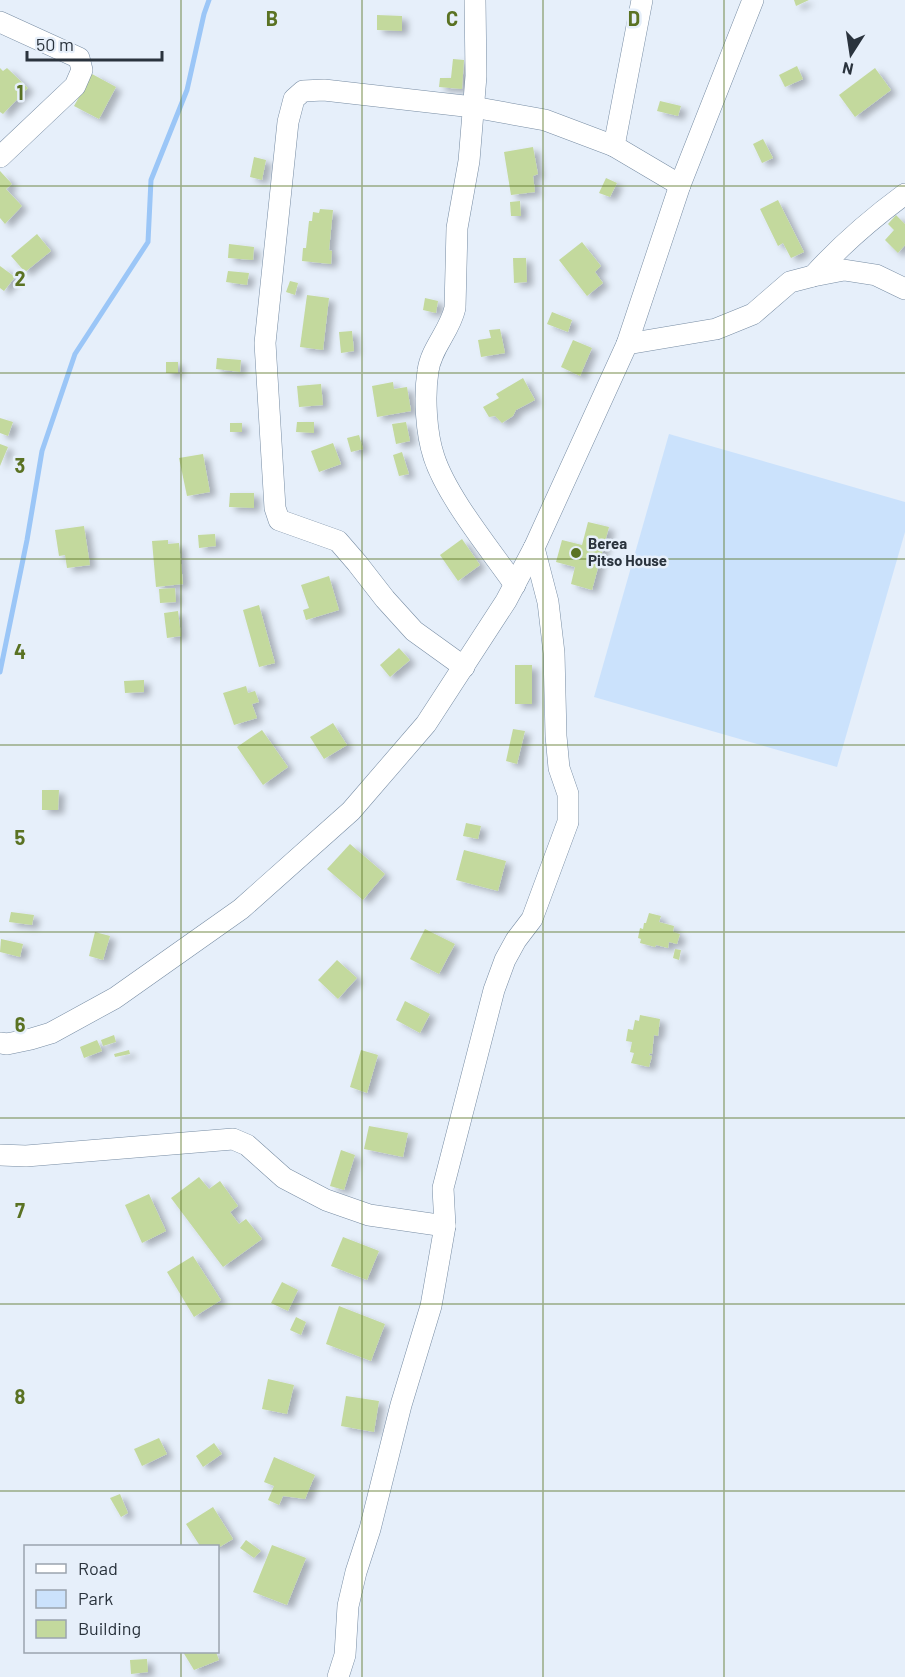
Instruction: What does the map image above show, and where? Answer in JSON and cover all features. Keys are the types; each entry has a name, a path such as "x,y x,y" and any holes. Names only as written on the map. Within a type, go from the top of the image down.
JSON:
{"street":[{"path":"475,0 476,76 469,161 457,228 454,308 452,321 428,369 426,403 433,457 445,482 515,585"},
{"path":"614,146 642,0"},
{"path":"0,1043 7,1044 51,1033 80,1018 115,998 241,909 351,811 426,724 464,668 515,585 627,344 680,185 753,0"},
{"path":"0,22 79,58 82,70 75,86 0,157"},
{"path":"464,668 414,631 338,542 279,520 275,508 265,343 288,122 294,99 303,91 324,90 473,107 545,120 614,146 680,185"},
{"path":"813,276 837,249 905,194"},
{"path":"627,344 716,328 753,314 790,282 813,276 844,270 876,275 905,289"},
{"path":"338,1677 345,1655 348,1606 356,1572 370,1529 401,1405 431,1306 446,1226 443,1188 494,990 505,960 516,940 532,919 568,822 567,794 559,768 556,736 554,653 548,602 534,548"},
{"path":"0,1155 26,1156 233,1139 247,1145 284,1178 326,1200 369,1215 446,1226"}],"green space":[{"path":"669,434 905,502 905,532 837,767 594,697"}],"building":[{"path":"794,0 809,0 796,6"},
{"path":"377,15 402,16 402,31 377,30"},
{"path":"453,59 464,60 462,89 439,87 440,78 451,78"},
{"path":"797,66 803,79 785,87 779,75"},
{"path":"0,68 3,71 7,68 28,88 3,114 0,112"},
{"path":"875,68 891,90 855,117 839,95"},
{"path":"92,74 116,87 99,119 74,106"},
{"path":"660,101 681,106 678,116 657,111"},
{"path":"763,139 773,158 762,163 753,144"},
{"path":"533,147 538,174 533,176 535,192 511,195 504,152"},
{"path":"254,157 266,160 262,180 250,177"},
{"path":"0,171 12,184 6,189 22,206 5,224 0,218"},
{"path":"606,178 617,183 610,197 599,193"},
{"path":"778,200 804,252 791,258 783,243 778,246 760,209"},
{"path":"520,201 521,216 511,216 510,202"},
{"path":"320,209 333,210 329,250 332,251 331,264 302,261 309,221 312,221 313,212 319,213"},
{"path":"896,215 905,224 905,245 898,253 885,240 894,230 888,224"},
{"path":"37,234 51,251 25,272 11,256"},
{"path":"582,242 601,266 595,272 603,283 587,296 559,260"},
{"path":"229,244 254,247 253,260 228,258"},
{"path":"513,258 526,258 527,282 514,283"},
{"path":"0,266 15,277 4,291 0,288"},
{"path":"228,271 249,273 247,285 226,282"},
{"path":"290,281 298,283 295,295 286,292"},
{"path":"307,295 329,298 323,350 300,347"},
{"path":"425,298 438,301 436,313 423,310"},
{"path":"552,312 572,320 568,332 547,324"},
{"path":"500,329 505,353 481,357 478,340 491,338 489,330"},
{"path":"352,331 354,351 341,353 339,332"},
{"path":"573,340 592,348 580,376 561,367"},
{"path":"217,358 241,360 240,372 216,369"},
{"path":"166,362 178,362 178,373 166,373"},
{"path":"523,378 535,400 516,410 513,416 502,423 495,416 489,417 483,407 499,398 496,394"},
{"path":"393,382 394,389 407,387 411,411 377,417 372,386"},
{"path":"321,384 323,405 299,407 297,386"},
{"path":"0,418 13,422 8,436 0,433"},
{"path":"297,422 314,422 314,433 296,432"},
{"path":"406,422 410,441 396,444 392,424"},
{"path":"230,423 242,423 242,432 230,432"},
{"path":"359,435 363,449 351,452 347,438"},
{"path":"333,443 341,464 319,472 311,451"},
{"path":"0,444 8,447 0,466"},
{"path":"402,452 409,474 399,476 393,455"},
{"path":"203,454 210,492 187,496 179,458"},
{"path":"230,493 254,493 254,508 229,507"},
{"path":"588,522 609,527 592,590 571,584 575,567 556,562 562,540 582,545"},
{"path":"84,526 90,565 67,568 65,555 59,556 55,530"},
{"path":"215,534 216,546 199,548 198,535"},
{"path":"462,539 480,565 458,581 440,555"},
{"path":"168,540 168,544 179,543 183,584 156,587 152,541"},
{"path":"329,576 339,610 306,620 303,610 309,608 301,585"},
{"path":"175,588 176,602 160,603 159,589"},
{"path":"259,605 275,663 259,667 243,610"},
{"path":"178,611 181,636 167,638 164,613"},
{"path":"399,648 410,660 390,677 380,665"},
{"path":"515,665 532,665 532,704 515,704"},
{"path":"144,680 144,692 125,693 124,681"},
{"path":"246,686 248,693 255,691 259,702 252,704 257,718 234,725 223,693"},
{"path":"333,723 347,745 324,759 310,737"},
{"path":"513,729 525,731 517,764 506,761"},
{"path":"262,730 288,767 263,785 237,747"},
{"path":"42,790 59,790 58,810 42,810"},
{"path":"466,823 481,826 478,839 463,836"},
{"path":"350,844 385,874 363,900 327,869"},
{"path":"464,850 506,861 498,891 456,880"},
{"path":"11,912 34,915 32,925 9,922"},
{"path":"649,913 661,916 659,922 674,926 673,932 680,934 677,944 669,942 668,948 640,943 641,939 638,938 640,928 643,929"},
{"path":"425,929 455,944 439,974 410,959"},
{"path":"95,932 110,936 103,960 89,956"},
{"path":"1,939 23,944 20,957 0,952"},
{"path":"675,949 681,950 679,960 673,958"},
{"path":"337,960 357,978 338,999 318,980"},
{"path":"405,1001 430,1014 420,1033 396,1020"},
{"path":"640,1015 660,1019 658,1036 654,1035 652,1054 649,1055 652,1056 649,1067 631,1063 634,1053 630,1052 632,1042 626,1041 628,1029 633,1030 635,1020 639,1021"},
{"path":"114,1035 116,1042 103,1046 101,1040"},
{"path":"97,1040 102,1051 84,1058 80,1047"},
{"path":"129,1050 130,1054 115,1057 114,1054"},
{"path":"361,1050 378,1055 367,1093 350,1087"},
{"path":"369,1126 408,1133 403,1157 364,1149"},
{"path":"341,1150 355,1155 344,1190 330,1186"},
{"path":"199,1177 209,1189 220,1181 238,1206 230,1212 239,1224 246,1219 262,1239 223,1267 171,1198"},
{"path":"149,1194 166,1231 142,1243 125,1205"},
{"path":"343,1237 379,1251 367,1280 331,1266"},
{"path":"193,1256 221,1300 194,1317 167,1272"},
{"path":"282,1282 298,1290 288,1311 271,1303"},
{"path":"339,1306 385,1324 371,1361 326,1344"},
{"path":"296,1317 306,1322 301,1335 290,1330"},
{"path":"268,1379 294,1385 287,1414 262,1409"},
{"path":"346,1396 379,1401 374,1432 341,1426"},
{"path":"159,1438 167,1454 142,1466 134,1449"},
{"path":"214,1443 222,1454 203,1467 196,1456"},
{"path":"274,1457 315,1475 305,1499 283,1496 279,1505 268,1500 274,1486 264,1482"},
{"path":"120,1494 128,1513 121,1517 110,1498"},
{"path":"213,1507 233,1539 219,1547 219,1545 199,1545 186,1524"},
{"path":"246,1540 261,1551 254,1558 240,1548"},
{"path":"272,1545 306,1558 287,1605 253,1592"},
{"path":"184,1653 216,1653 219,1660 194,1670"},
{"path":"147,1659 148,1672 131,1674 130,1660"}],"waterway":[{"path":"0,672 27,540 42,451 75,354 148,242 151,180 187,90 209,0"}],"place":[{"name":"Berea Pitso House","path":"576,553"}]}
